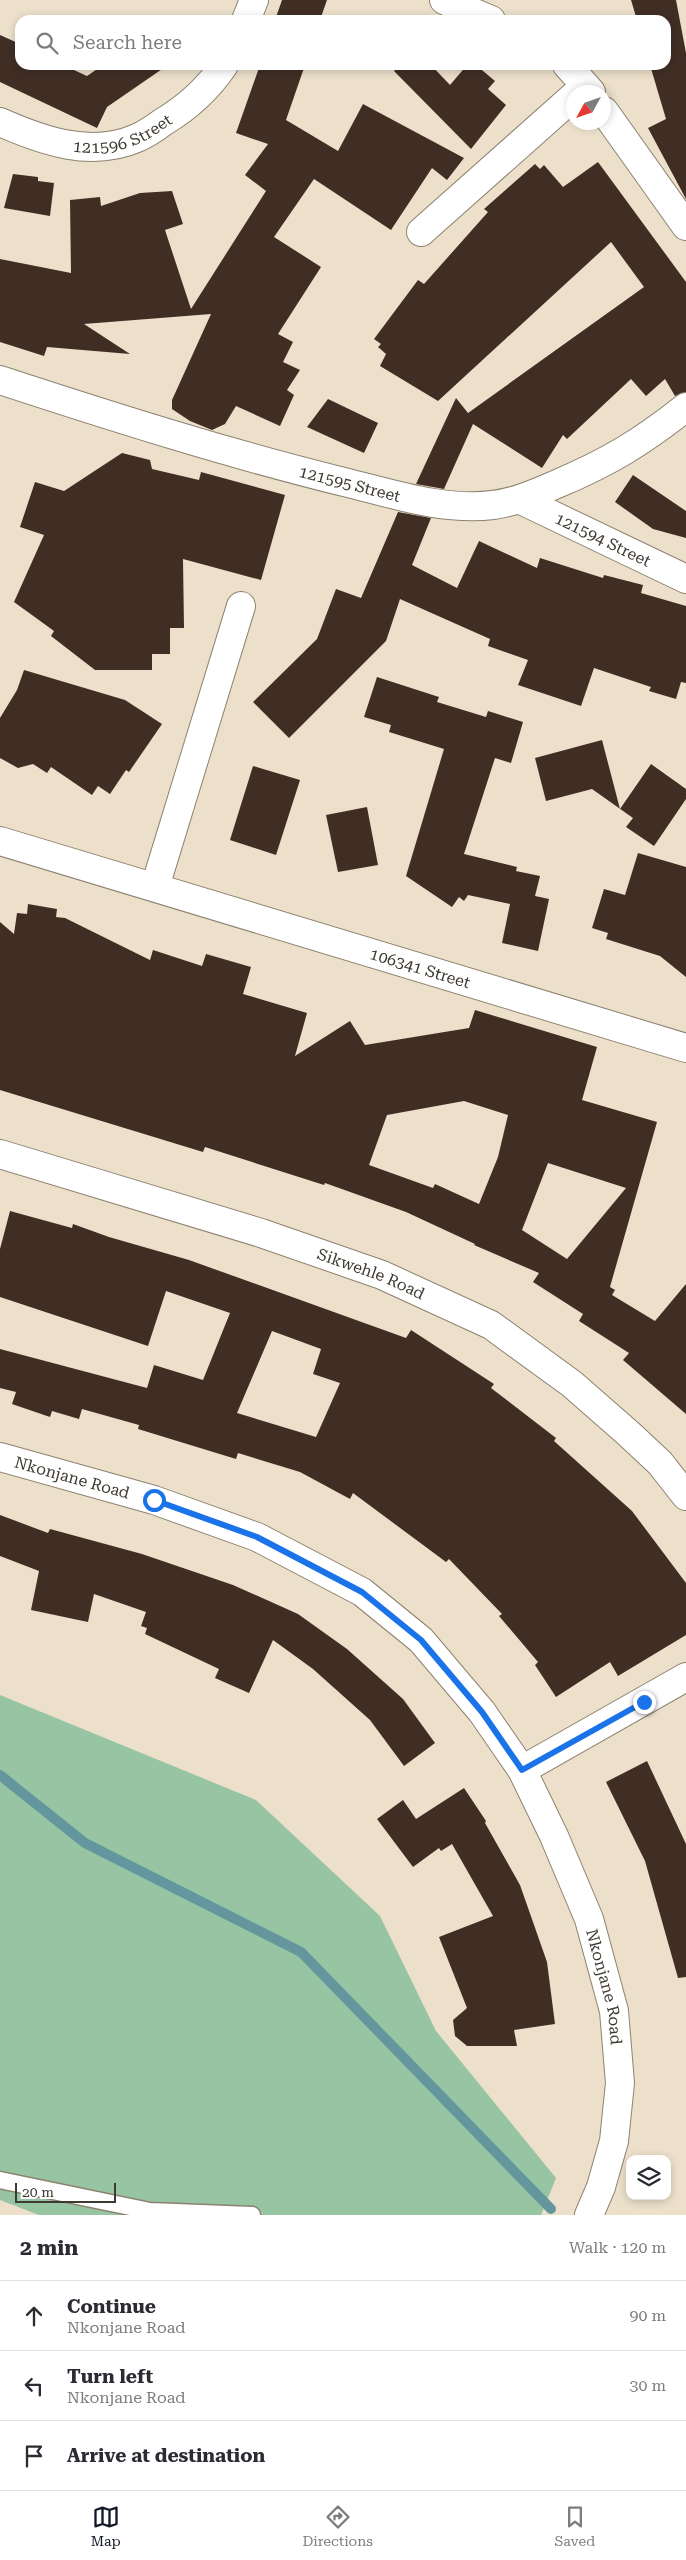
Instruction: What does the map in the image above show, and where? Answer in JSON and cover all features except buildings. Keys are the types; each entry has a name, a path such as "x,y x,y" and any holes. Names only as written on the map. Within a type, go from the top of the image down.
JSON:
{"street":[{"path":"248,15 254,0"},
{"path":"444,0 480,15"},
{"name":"121596 Street","path":"0,122 59,144 85,148 112,146 137,138 181,112 206,90 220,70"},
{"path":"570,70 579,85"},
{"path":"421,232 566,105"},
{"path":"611,121 686,226"},
{"name":"121595 Street","path":"0,380 123,421 270,464 386,492 465,506 492,505 521,500 600,466 647,438 686,407"},
{"name":"121594 Street","path":"521,500 686,579"},
{"path":"155,887 240,606"},
{"name":"106341 Street","path":"0,841 686,1048"},
{"name":"Sikwehle Road","path":"0,1154 261,1233 382,1275 491,1325 572,1384 615,1421 660,1463 686,1496"},
{"name":"Nkonjane Road","path":"0,1456 154,1500 257,1537 362,1592 421,1640 482,1712 522,1770 589,1919 614,2011 620,2083 614,2141 601,2187 589,2215"},
{"path":"522,1770 686,1677"}],"lane":[{"path":"0,2180 150,2211 252,2215"}],"green space":[{"path":"0,1695 256,1800 380,1916 436,2031 556,2178 541,2215 39,2215 0,2200"}],"waterway":[{"path":"0,1775 85,1843 301,1952 551,2209"}],"route":[{"path":"154,1500 257,1537 362,1592 421,1640 482,1712 522,1770 644,1702"}]}
